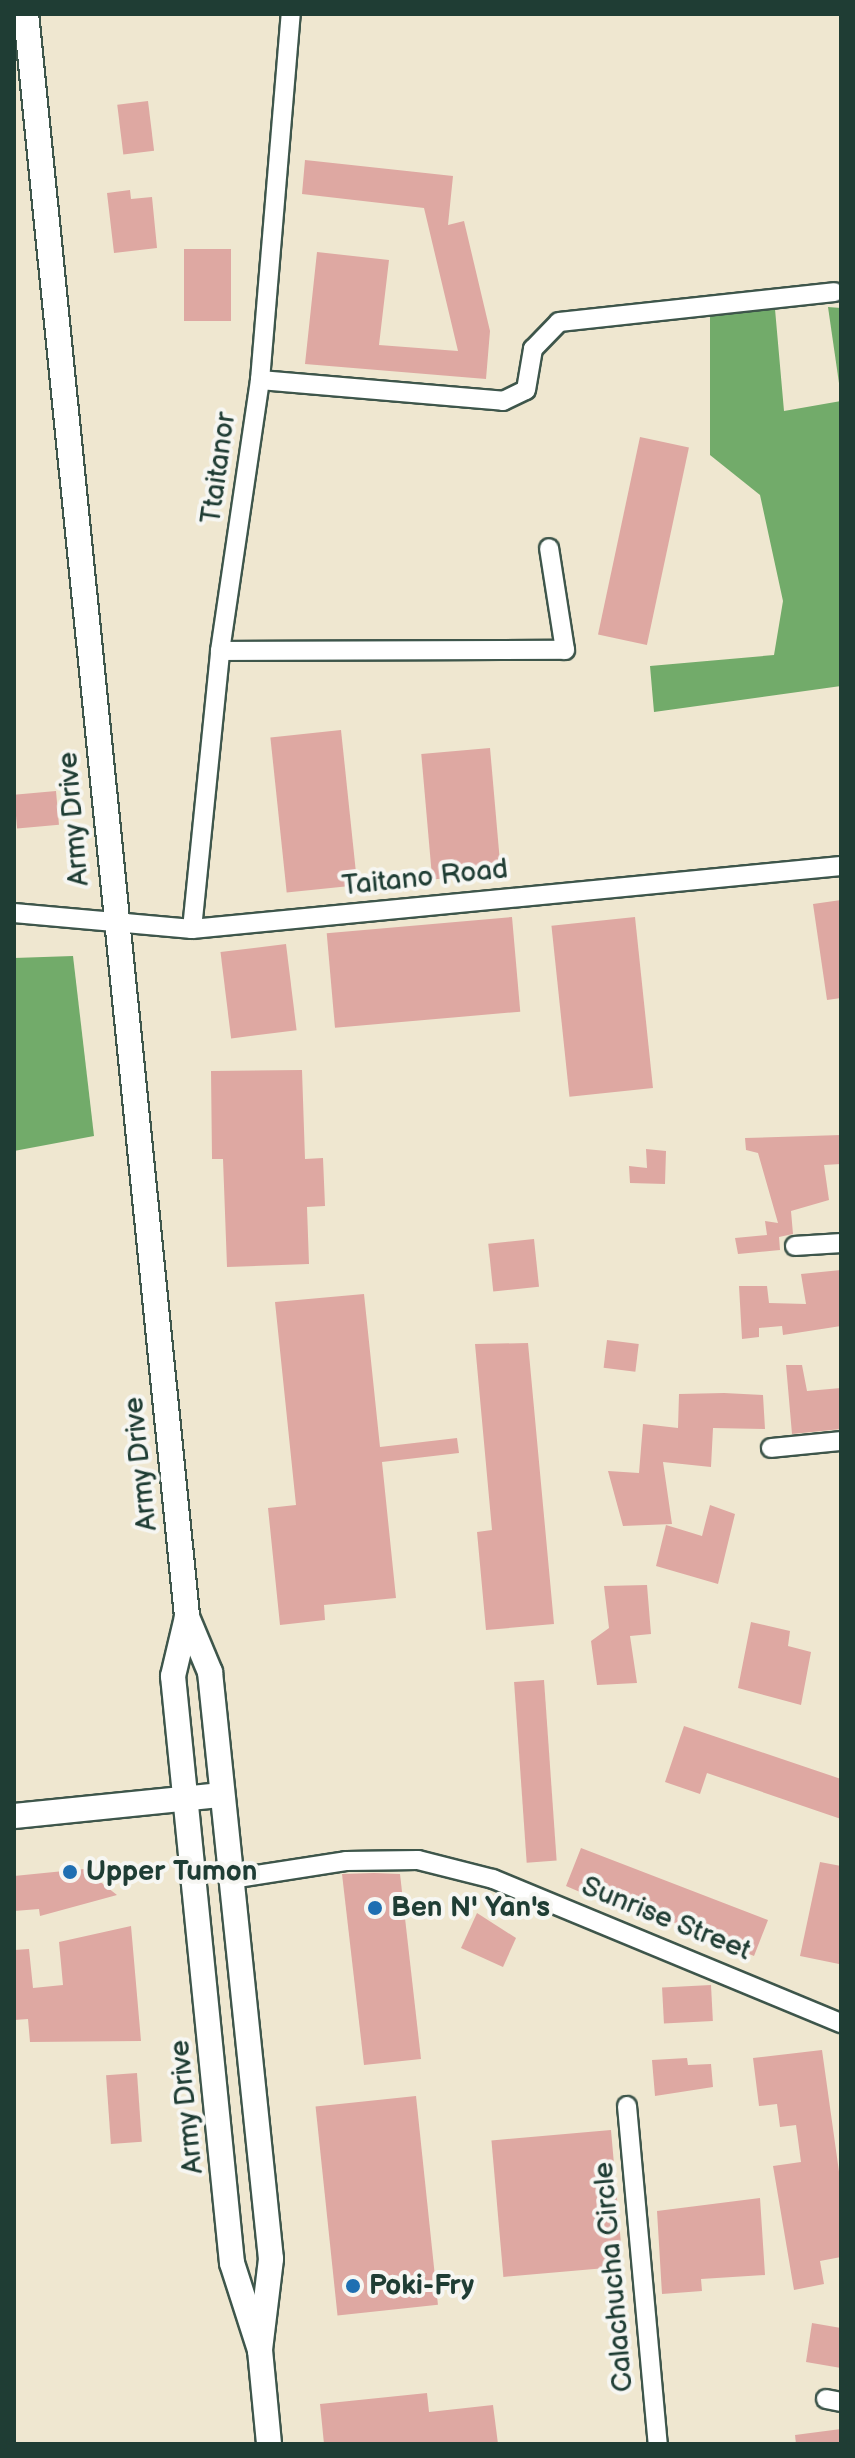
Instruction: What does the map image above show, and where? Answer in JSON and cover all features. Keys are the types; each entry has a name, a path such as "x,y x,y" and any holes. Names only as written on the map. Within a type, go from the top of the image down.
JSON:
{"main road":[{"name":"Army Drive","path":"26,14 115,927 187,1617 210,1672 271,2259 260,2350 269,2444"},
{"name":"Army Drive","path":"187,1617 173,1676 232,2263 260,2350"},
{"path":"14,1816 222,1795"}],"street":[{"name":"Ttaitanor","path":"192,929 220,651 260,380 291,14"},
{"path":"260,380 503,401 526,390 533,349 559,322 834,292"},
{"path":"220,651 565,650 549,548"},
{"name":"Taitano Road","path":"14,913 115,927 192,929 841,866"},
{"path":"795,1246 841,1243"},
{"path":"771,1448 841,1441"},
{"name":"Sunrise Street","path":"231,1879 346,1861 418,1860 493,1879 841,2023"},
{"name":"Calachucha Circle","path":"627,2106 658,2444"}],"green space":[{"path":"828,307 841,308 841,397"},
{"path":"775,309 784,411 841,401 841,686 654,712 650,666 774,655 783,601 760,495 710,455 710,315"},
{"path":"73,956 94,1136 14,1151 14,958"}],"building":[{"path":"148,101 154,151 123,154 117,105"},
{"path":"305,160 453,176 448,225 464,221 490,331 486,379 305,364 317,252 389,260 379,345 458,351 424,208 302,194"},
{"path":"130,190 131,199 152,197 157,248 114,253 107,193"},
{"path":"184,249 231,249 231,321 184,321"},
{"path":"640,437 689,447 647,645 598,635"},
{"path":"341,730 357,885 287,893 270,737"},
{"path":"490,748 501,874 432,880 421,754"},
{"path":"56,791 59,825 17,829 14,795"},
{"path":"841,900 841,998 827,1000 813,904"},
{"path":"512,917 520,1012 335,1028 327,933"},
{"path":"635,917 653,1088 569,1097 551,926"},
{"path":"286,944 297,1030 231,1038 220,952"},
{"path":"302,1070 305,1159 323,1158 325,1206 307,1207 309,1264 227,1267 223,1159 212,1159 211,1071"},
{"path":"841,1135 841,1164 824,1165 829,1200 791,1211 793,1234 779,1237 780,1250 738,1254 735,1238 767,1235 765,1221 778,1223 758,1153 746,1150 745,1138"},
{"path":"646,1149 666,1151 665,1184 630,1183 629,1166 647,1168"},
{"path":"534,1239 539,1287 493,1292 488,1244"},
{"path":"841,1270 841,1326 783,1335 782,1326 759,1328 759,1337 742,1339 739,1286 767,1286 769,1303 806,1304 801,1274"},
{"path":"364,1294 380,1447 457,1438 459,1453 382,1462 396,1598 324,1605 325,1620 280,1625 268,1508 296,1505 275,1302"},
{"path":"607,1340 639,1344 635,1372 604,1368"},
{"path":"528,1343 554,1624 486,1630 477,1532 492,1530 475,1344"},
{"path":"786,1365 802,1365 807,1391 841,1388 841,1429 792,1434"},
{"path":"679,1394 763,1395 765,1429 713,1428 711,1467 663,1462 672,1524 623,1526 608,1471 639,1473 643,1424 678,1428"},
{"path":"710,1505 735,1514 718,1584 656,1566 666,1525 702,1536"},
{"path":"647,1585 651,1634 630,1636 637,1683 597,1685 591,1641 609,1628 604,1586"},
{"path":"751,1622 790,1631 788,1646 811,1652 801,1705 738,1688"},
{"path":"544,1680 557,1861 527,1863 514,1682"},
{"path":"684,1726 841,1779 841,1819 707,1773 700,1794 665,1782"},
{"path":"581,1848 768,1920 754,1956 583,1885 580,1892 566,1886"},
{"path":"820,1862 841,1866 839,1964 800,1956"},
{"path":"84,1869 117,1895 40,1916 39,1909 14,1911 14,1876"},
{"path":"342,1874 400,1874 421,2059 364,2065"},
{"path":"477,1913 516,1938 503,1967 461,1948"},
{"path":"131,1926 141,2041 30,2042 28,2019 14,2020 14,1950 29,1949 33,1988 63,1985 59,1942"},
{"path":"711,1985 713,2021 664,2024 662,1988"},
{"path":"822,2050 841,2186 841,2257 820,2261 824,2284 794,2290 773,2166 801,2162 796,2125 780,2127 777,2104 759,2106 753,2058"},
{"path":"687,2058 688,2065 711,2064 713,2087 655,2096 652,2060"},
{"path":"137,2073 142,2142 111,2144 106,2075"},
{"path":"416,2096 438,2305 338,2315 316,2107"},
{"path":"611,2130 623,2266 503,2277 491,2140"},
{"path":"760,2198 765,2275 701,2279 702,2291 662,2294 657,2211"},
{"path":"812,2323 841,2328 841,2368 806,2362"},
{"path":"427,2393 429,2412 493,2405 498,2444 324,2444 320,2404"},
{"path":"841,2429 841,2444 796,2444 795,2435"}],"place":[{"name":"Upper Tumon","path":"70,1872"},
{"name":"Ben N' Yan's","path":"375,1908"},
{"name":"Poki-Fry","path":"353,2286"}]}
